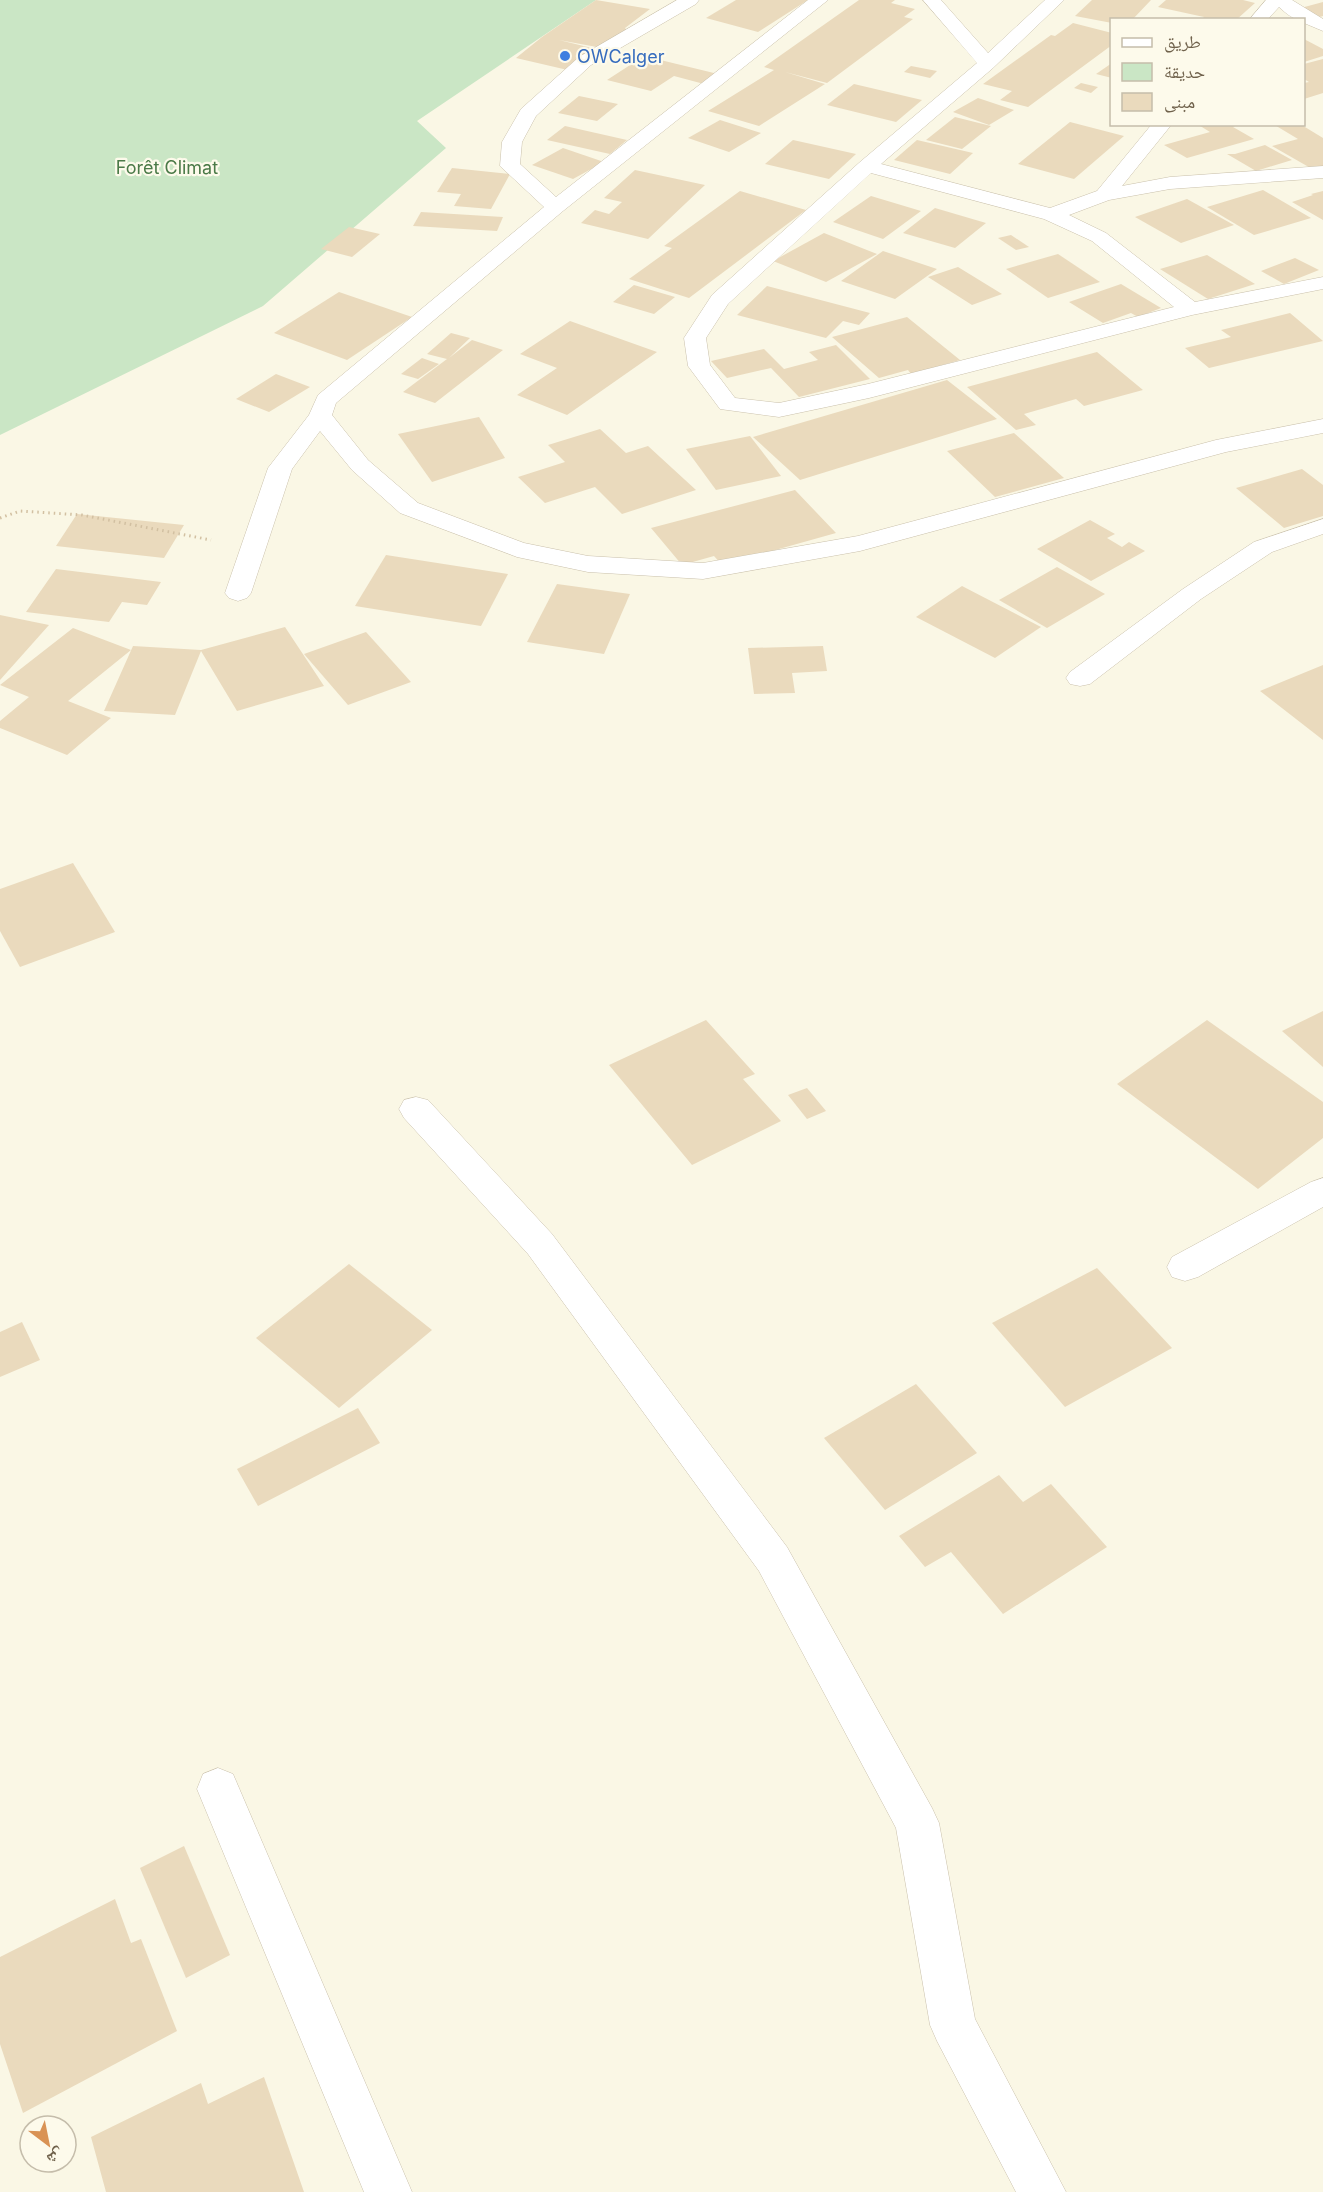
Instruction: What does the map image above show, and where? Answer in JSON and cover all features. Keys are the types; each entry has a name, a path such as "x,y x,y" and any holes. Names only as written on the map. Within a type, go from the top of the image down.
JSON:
{"street":[{"path":"556,207 510,166 512,142 528,113 585,61 690,0"},
{"path":"238,592 280,468 320,416 326,400 556,207 819,0"},
{"path":"932,0 987,64"},
{"path":"1054,0 987,64 867,166 720,300 695,338 699,366 728,404 779,410 869,390 1191,309 1323,283"},
{"path":"1259,18 1278,0 1323,26"},
{"path":"1104,195 1161,126"},
{"path":"867,166 1051,215 1099,237 1191,309"},
{"path":"1051,215 1104,195 1170,183 1323,172"},
{"path":"320,416 360,465 409,508 517,549 588,564 703,571 861,543 1224,445 1323,426"},
{"path":"1080,678 1192,594 1263,547 1323,526"},
{"path":"416,1109 540,1244 773,1559 917,1822 953,2025 1042,2192"},
{"path":"1185,1267 1323,1191"},
{"path":"218,1789 388,2192"}],"path":[{"path":"0,518 20,511 82,515 211,540"}],"green space":[{"name":"Forêt Climat","path":"0,0 596,0 417,121 446,148 263,306 0,435"}],"building":[{"path":"596,0 650,9 625,28 627,31 602,48 559,40 600,50 572,71 516,58 542,37"},
{"path":"736,0 808,0 758,32 706,18"},
{"path":"859,0 895,0 891,3 915,9 904,17 913,19 827,83 785,72 825,84 759,126 708,111 774,70 764,67"},
{"path":"1092,0 1151,0 1134,18 1110,18 1110,23 1075,16"},
{"path":"1166,0 1243,0 1255,3 1238,18 1203,18 1158,7"},
{"path":"1323,2 1323,16 1316,18 1297,9"},
{"path":"1073,23 1110,32 1110,46 1028,107 1000,100 1012,91 983,84 1051,35 1055,36"},
{"path":"1305,40 1323,49 1323,56 1305,62"},
{"path":"644,56 718,74 704,84 674,76 651,91 607,80"},
{"path":"1323,59 1323,93 1305,99 1305,83 1309,82 1305,80 1305,64"},
{"path":"1110,64 1110,78 1096,74"},
{"path":"911,66 937,71 930,78 904,72"},
{"path":"1081,83 1098,87 1091,93 1074,88"},
{"path":"854,84 922,100 896,122 827,105"},
{"path":"579,96 618,104 597,121 558,113"},
{"path":"978,98 1014,110 989,125 953,112"},
{"path":"955,117 991,126 962,149 926,140"},
{"path":"720,120 761,133 729,152 688,138"},
{"path":"1070,122 1124,136 1074,179 1018,164"},
{"path":"565,126 627,140 610,154 547,140"},
{"path":"1200,126 1235,126 1233,127 1254,139 1187,158 1164,145 1210,132"},
{"path":"1276,126 1303,126 1323,138 1323,168 1314,170 1272,146 1298,139"},
{"path":"793,140 856,154 829,179 765,164"},
{"path":"917,140 973,153 950,174 894,160"},
{"path":"1265,145 1292,160 1256,171 1227,154 1235,154"},
{"path":"563,148 604,162 573,179 532,165"},
{"path":"452,168 510,174 491,209 454,206 461,194 437,192"},
{"path":"635,170 705,185 648,239 581,223 595,210 609,214 622,202 604,198"},
{"path":"1263,190 1311,218 1254,235 1207,207"},
{"path":"740,191 806,210 689,298 629,279 672,248 664,246"},
{"path":"1323,191 1323,220 1292,202 1313,195 1311,194"},
{"path":"871,196 921,211 883,239 833,222"},
{"path":"1187,199 1234,225 1181,243 1135,217"},
{"path":"935,208 986,223 955,248 903,233"},
{"path":"421,212 503,217 497,231 413,226"},
{"path":"349,227 380,234 352,257 321,249"},
{"path":"824,233 877,254 826,282 773,261"},
{"path":"1011,235 1029,247 1016,250 998,238"},
{"path":"883,251 937,269 895,299 841,281"},
{"path":"1058,254 1100,282 1048,298 1006,269"},
{"path":"1207,255 1255,284 1208,299 1160,269"},
{"path":"1295,258 1319,270 1284,284 1261,271"},
{"path":"958,267 1002,294 972,305 928,277"},
{"path":"1121,284 1161,308 1138,317 1131,313 1103,323 1069,302"},
{"path":"634,285 675,297 654,314 613,302"},
{"path":"767,286 870,313 859,325 843,321 826,338 737,315"},
{"path":"339,292 412,317 347,360 274,333"},
{"path":"1290,313 1323,341 1209,368 1185,348 1231,337 1221,330"},
{"path":"907,317 960,360 911,374 908,370 879,378 832,337"},
{"path":"570,321 657,352 567,415 517,395 557,368 520,354"},
{"path":"451,333 470,338 449,358 472,340 503,350 435,403 403,392 447,359 427,354"},
{"path":"836,345 870,379 799,397 771,368 727,378 711,361 764,349 784,369 818,360 809,352"},
{"path":"1097,352 1143,390 1084,406 1076,399 1024,414 1036,425 1016,430 967,387"},
{"path":"422,358 439,364 418,379 401,374"},
{"path":"276,374 310,387 269,412 236,399"},
{"path":"947,380 997,419 800,480 753,437"},
{"path":"479,417 505,458 432,482 398,434"},
{"path":"600,429 626,453 648,446 696,490 622,514 595,487 545,503 518,477 565,462 548,445"},
{"path":"1014,433 1064,478 995,497 947,451"},
{"path":"750,436 781,476 716,490 686,449"},
{"path":"1302,469 1323,485 1323,516 1284,528 1236,488"},
{"path":"795,490 836,533 722,565 714,556 682,565 651,528"},
{"path":"77,514 184,525 164,558 56,546"},
{"path":"1090,520 1115,534 1107,538 1122,547 1129,542 1145,551 1091,581 1037,549"},
{"path":"386,555 508,574 481,626 355,606"},
{"path":"1057,567 1105,594 1047,628 999,600"},
{"path":"56,569 161,582 147,605 122,602 109,622 26,612"},
{"path":"557,584 630,594 604,654 527,642"},
{"path":"962,586 1041,627 995,658 916,617"},
{"path":"0,615 49,625 0,680"},
{"path":"285,627 324,686 237,711 201,651 175,715 104,711 133,646 201,650"},
{"path":"73,628 131,650 68,701 111,718 67,755 0,728 0,721 29,697 0,685"},
{"path":"366,632 411,682 348,705 304,654"},
{"path":"823,646 827,671 792,673 795,693 754,694 748,648"},
{"path":"1323,665 1323,740 1260,691"},
{"path":"73,863 115,932 20,967 0,931 0,889"},
{"path":"1323,1011 1323,1067 1282,1031"},
{"path":"706,1020 755,1074 743,1079 781,1121 692,1165 609,1065"},
{"path":"1207,1020 1323,1102 1323,1138 1258,1189 1117,1084"},
{"path":"807,1088 826,1111 807,1119 788,1095"},
{"path":"349,1264 432,1330 339,1408 256,1338"},
{"path":"1097,1268 1172,1348 1065,1407 992,1323"},
{"path":"22,1322 40,1360 0,1377 0,1332"},
{"path":"916,1384 977,1453 885,1510 824,1438"},
{"path":"358,1408 380,1443 258,1506 237,1469"},
{"path":"999,1475 1023,1502 1051,1484 1107,1547 1003,1614 951,1552 925,1567 899,1536"},
{"path":"184,1846 230,1955 186,1978 140,1868"},
{"path":"115,1899 131,1943 141,1939 177,2031 23,2113 0,2044 0,1957"},
{"path":"264,2077 304,2192 106,2192 91,2137 201,2083 208,2104"}],"place":[{"name":"OWCalger","path":"565,56"}]}
